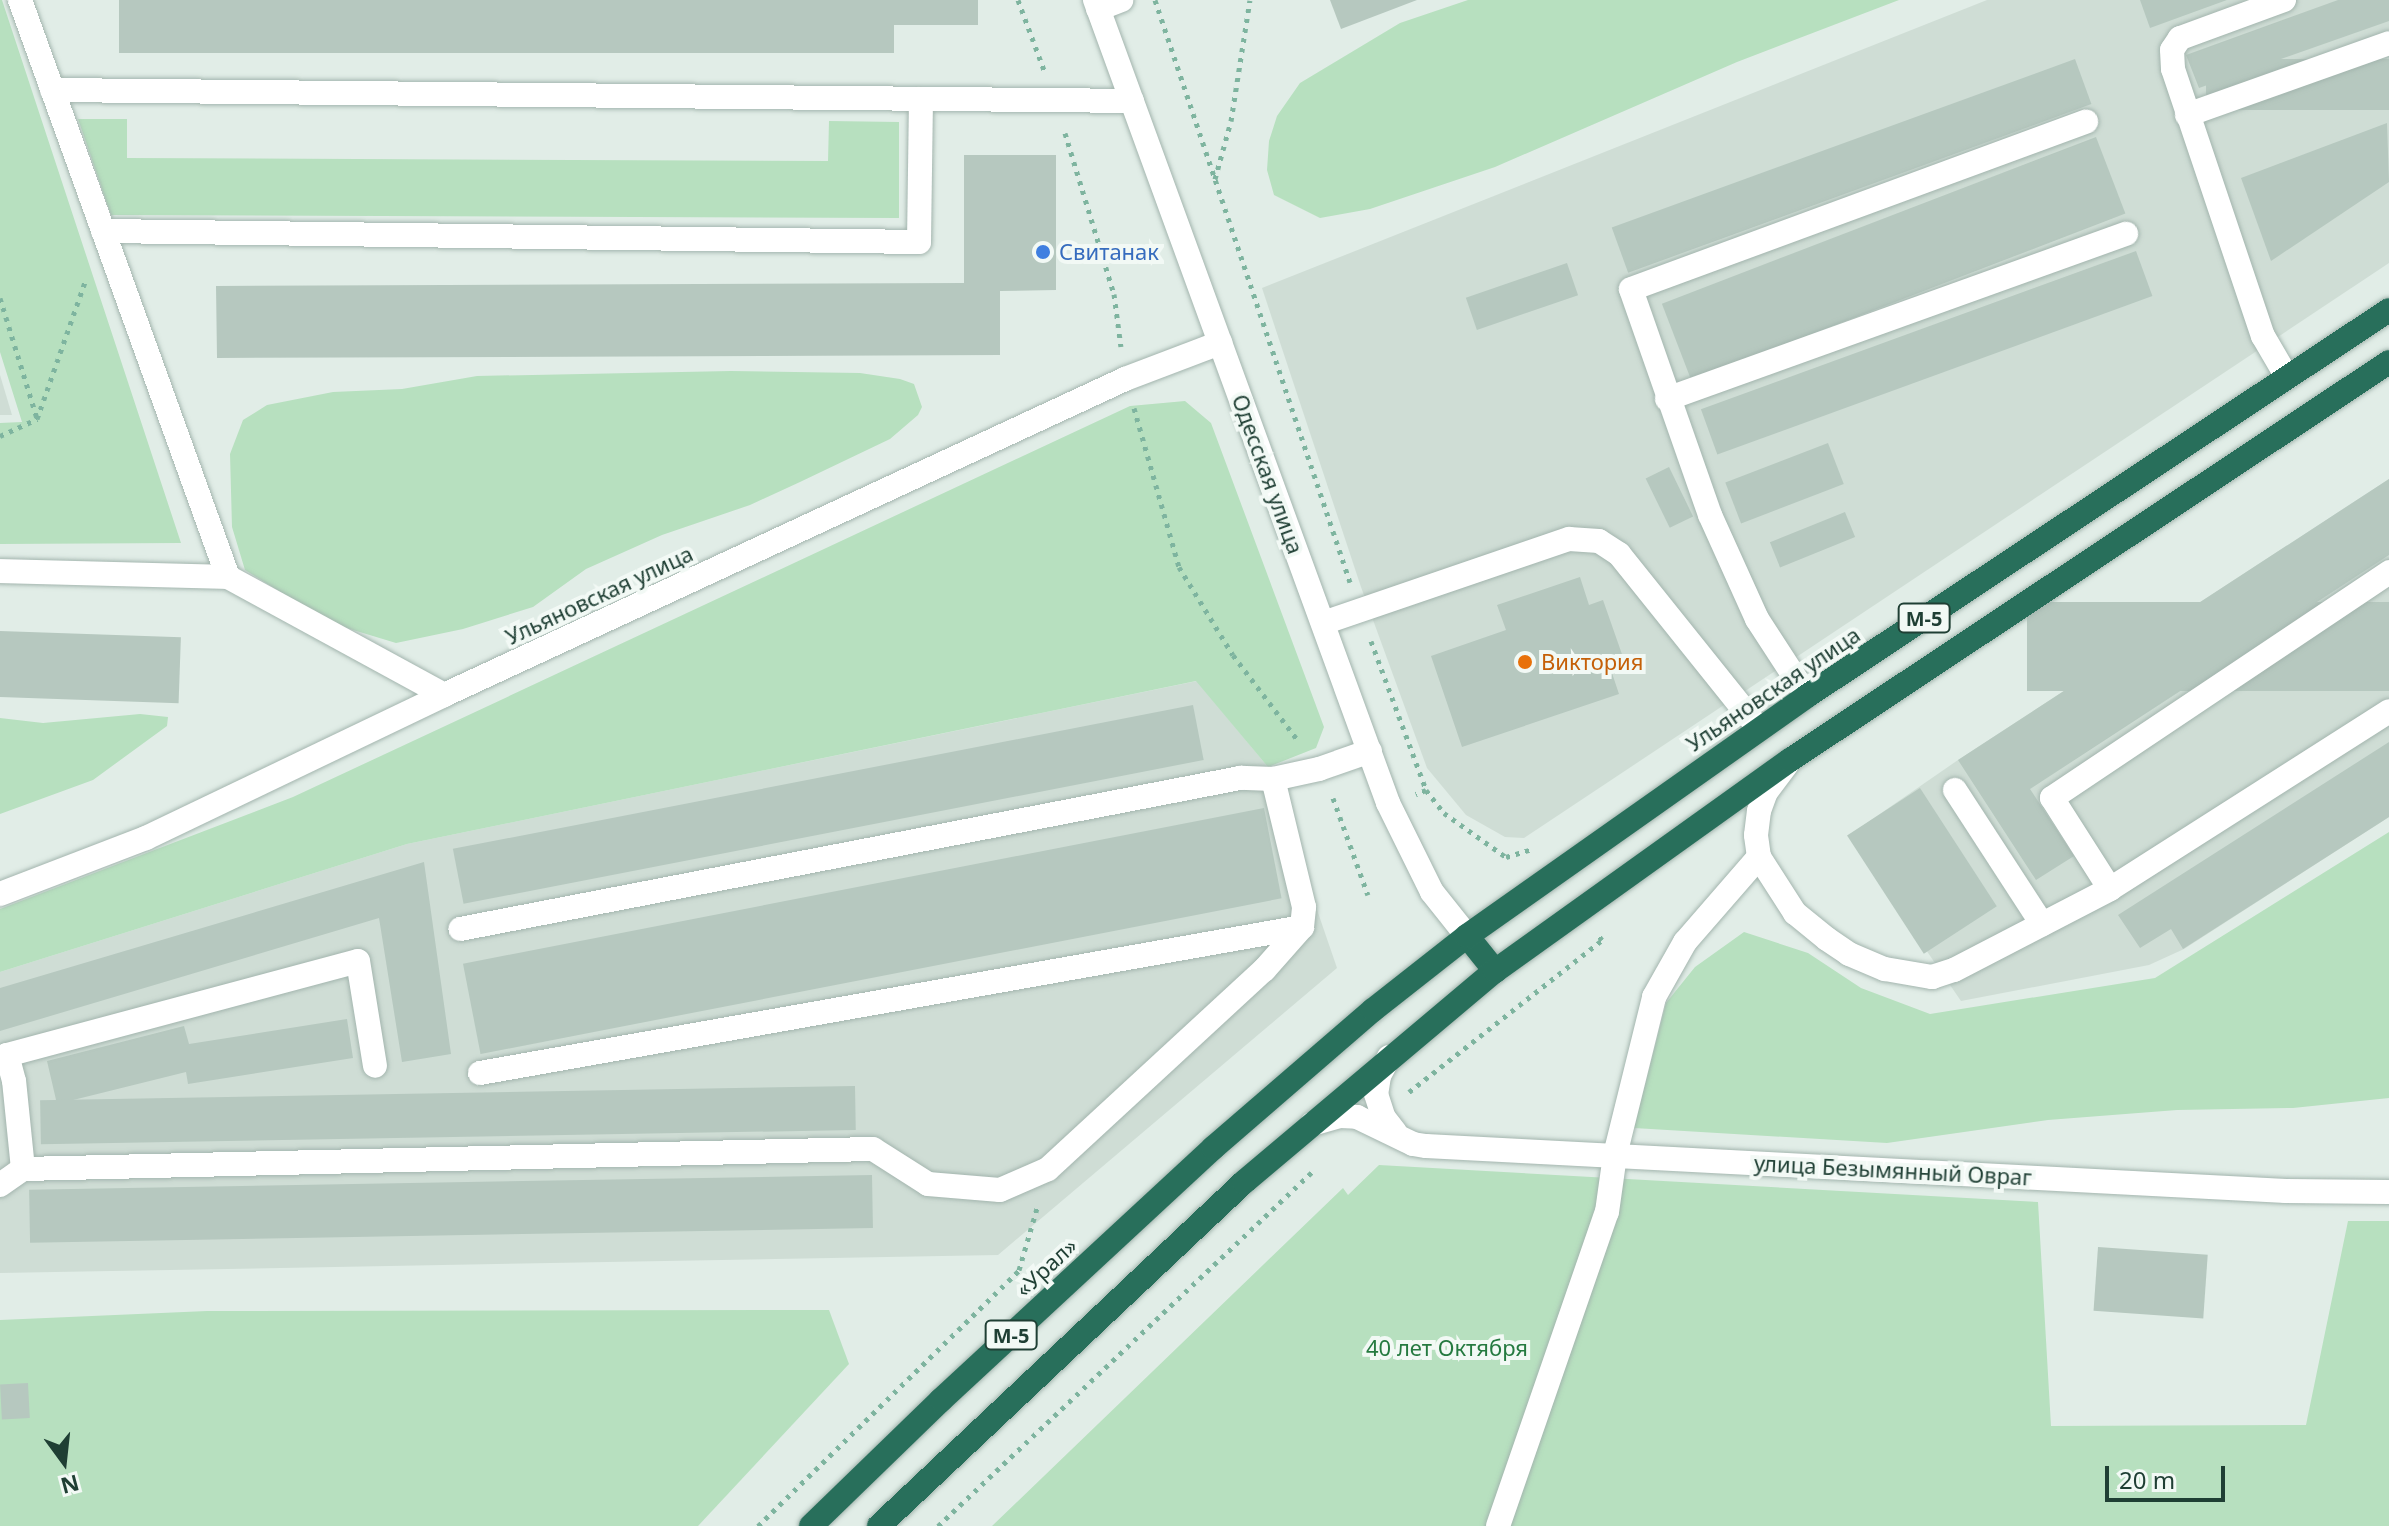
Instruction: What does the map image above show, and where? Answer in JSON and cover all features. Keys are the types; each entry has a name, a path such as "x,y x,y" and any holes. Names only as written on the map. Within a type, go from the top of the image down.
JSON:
{"highway":[{"name":"Ульяновская улица","path":"1213,1148 1373,1010 1551,873 1807,696 2389,310"},
{"name":"М-5","path":"879,1526 1244,1182 1390,1056 1495,971 1790,760 2389,362"},
{"path":"1467,936 1495,971"},
{"name":"«Урал»","path":"811,1526 941,1400 1213,1148"}],"street":[{"path":"20,0 228,577"},
{"path":"1096,5 1121,0"},
{"path":"2284,0 2180,38 2172,50 2173,69 2187,115 2263,336 2287,377"},
{"name":"Одесская улица","path":"1096,5 1388,803 1432,892 1467,936"},
{"path":"2187,115 2389,43"},
{"path":"52,90 1132,101"},
{"path":"103,231 919,242 921,99"},
{"path":"1807,696 1757,619 1710,515 1631,289 2086,122"},
{"path":"1667,399 2126,234"},
{"name":"Ульяновская улица","path":"0,894 146,838 444,695 1125,379 1220,343"},
{"path":"1323,623 1569,539 1599,541 1619,554 1759,729"},
{"path":"0,571 228,577 444,695"},
{"path":"2110,889 2052,798 2389,572"},
{"path":"1710,816 1723,811 1742,814 1795,913 1849,954 1885,969 1932,977 1954,970 2110,889 2389,711"},
{"path":"460,929 1240,778 1273,779 1319,769 1370,751"},
{"path":"1498,1526 1607,1212 1615,1155 1654,997 1685,942 1758,846 1762,800 1790,760"},
{"path":"0,1185 23,1169 873,1149 928,1184 1000,1190 1048,1169 1280,955 1302,927 1304,907 1273,779"},
{"path":"1955,790 2042,924"},
{"path":"480,1073 1302,927"},
{"path":"23,1169 14,1081 7,1055 358,961 375,1066"},
{"path":"1390,1056 1377,1084 1382,1113 1400,1137"},
{"name":"улица Безымянный Овраг","path":"1306,1127 1332,1118 1357,1117 1426,1146 2286,1191 2389,1192"}],"path":[{"path":"1018,0 1055,101 1114,294 1125,379 1179,567 1233,655 1319,769 1343,819 1368,895"},
{"path":"1155,0 1360,610 1426,790 1444,813 1506,857 1531,848 1551,873"},
{"path":"1215,179 1231,121 1250,0"},
{"path":"0,436 37,419 103,231"},
{"path":"0,298 37,419"},
{"path":"1388,803 1426,790"},
{"path":"1382,1113 1602,940 1578,909"},
{"path":"938,1526 1317,1167"},
{"path":"758,1526 1019,1270 1048,1169"}],"shaded area":[{"path":"1987,0 2389,0 2389,263 1524,838 1505,837 1466,815 1427,768 1361,587 1262,288"},
{"path":"0,375 12,415 0,415"},
{"path":"2389,479 2389,817 2184,949 2149,965 1961,1001 1848,836 1958,760"},
{"path":"1197,681 1268,767 1337,968 998,1255 0,1273 0,972 407,844"}],"green space":[{"path":"0,0 181,543 0,544 0,423 22,422 0,352"},
{"path":"1468,0 1899,0 1737,62 1495,167 1370,209 1320,218 1274,195 1267,170 1269,141 1277,116 1300,83 1400,23"},
{"path":"78,119 127,119 127,158 828,161 829,121 899,122 899,218 111,215"},
{"path":"731,371 860,373 900,379 914,384 922,407 918,415 890,439 750,505 662,535 586,569 533,607 463,629 396,643 330,623 245,570 232,527 230,454 243,420 267,405 333,392 402,389 477,376"},
{"path":"1185,401 1211,423 1324,727 1316,748 1268,767 1196,681 407,844 0,972 0,909 293,797 1130,406"},
{"path":"140,714 168,717 167,726 93,780 0,814 0,718 43,723"},
{"path":"2389,832 2389,1098 2293,1108 2177,1110 2048,1120 1887,1143 1634,1128 1666,1003 1695,967 1744,932 1808,953 1861,988 1930,1014 2155,978"},
{"name":"40 лет Октября","path":"1379,1165 2038,1202 2051,1426 2306,1425 2348,1221 2389,1221 2389,1526 992,1526 1343,1188 1348,1195"},
{"path":"829,1310 849,1364 698,1526 0,1526 0,1320 207,1311"}],"building":[{"path":"119,0 978,0 978,25 894,25 894,53 119,53"},
{"path":"1330,0 1417,0 1341,29"},
{"path":"2140,0 2227,0 2150,28"},
{"path":"2338,0 2389,0 2389,21 2199,88 2186,55"},
{"path":"2075,59 2091,104 1628,273 1612,228"},
{"path":"2206,59 2389,59 2389,110 2206,110"},
{"path":"2387,123 2389,182 2271,261 2241,178"},
{"path":"2096,137 2125,214 1691,380 1662,304"},
{"path":"964,155 1056,155 1056,290 1000,291 1000,355 217,358 216,286 964,283"},
{"path":"2136,251 2152,296 1717,454 1701,409"},
{"path":"1567,263 1578,295 1477,330 1466,298"},
{"path":"1828,443 1844,484 1741,523 1725,482"},
{"path":"1669,467 1693,516 1670,528 1646,478"},
{"path":"2389,479 2389,555 2030,789 2074,856 2036,880 1958,760"},
{"path":"1845,512 1855,537 1780,567 1770,542"},
{"name":"Виктория","path":"1580,577 1589,605 1603,600 1624,660 1609,664 1619,694 1462,747 1431,656 1506,630 1497,605"},
{"path":"2027,602 2389,602 2389,691 2027,691"},
{"path":"0,631 181,637 179,703 0,697"},
{"path":"1193,705 1204,760 464,904 453,849"},
{"path":"2389,742 2389,817 2183,949 2171,929 2140,948 2118,915"},
{"path":"1920,788 1997,906 1924,954 1847,835"},
{"path":"1264,808 1282,898 481,1054 463,964"},
{"path":"424,862 451,1054 402,1062 379,918 0,1031 0,988"},
{"path":"347,1019 353,1058 188,1084 186,1072 57,1104 47,1061 184,1026 189,1044"},
{"path":"855,1086 856,1130 41,1144 40,1100"},
{"path":"872,1175 873,1228 30,1243 29,1190"},
{"path":"2098,1247 2208,1255 2203,1319 2094,1311"},
{"path":"28,1383 30,1418 2,1419 0,1384"}],"place":[{"name":"Свитанак","path":"1043,252"},
{"name":"Виктория","path":"1525,662"}]}
